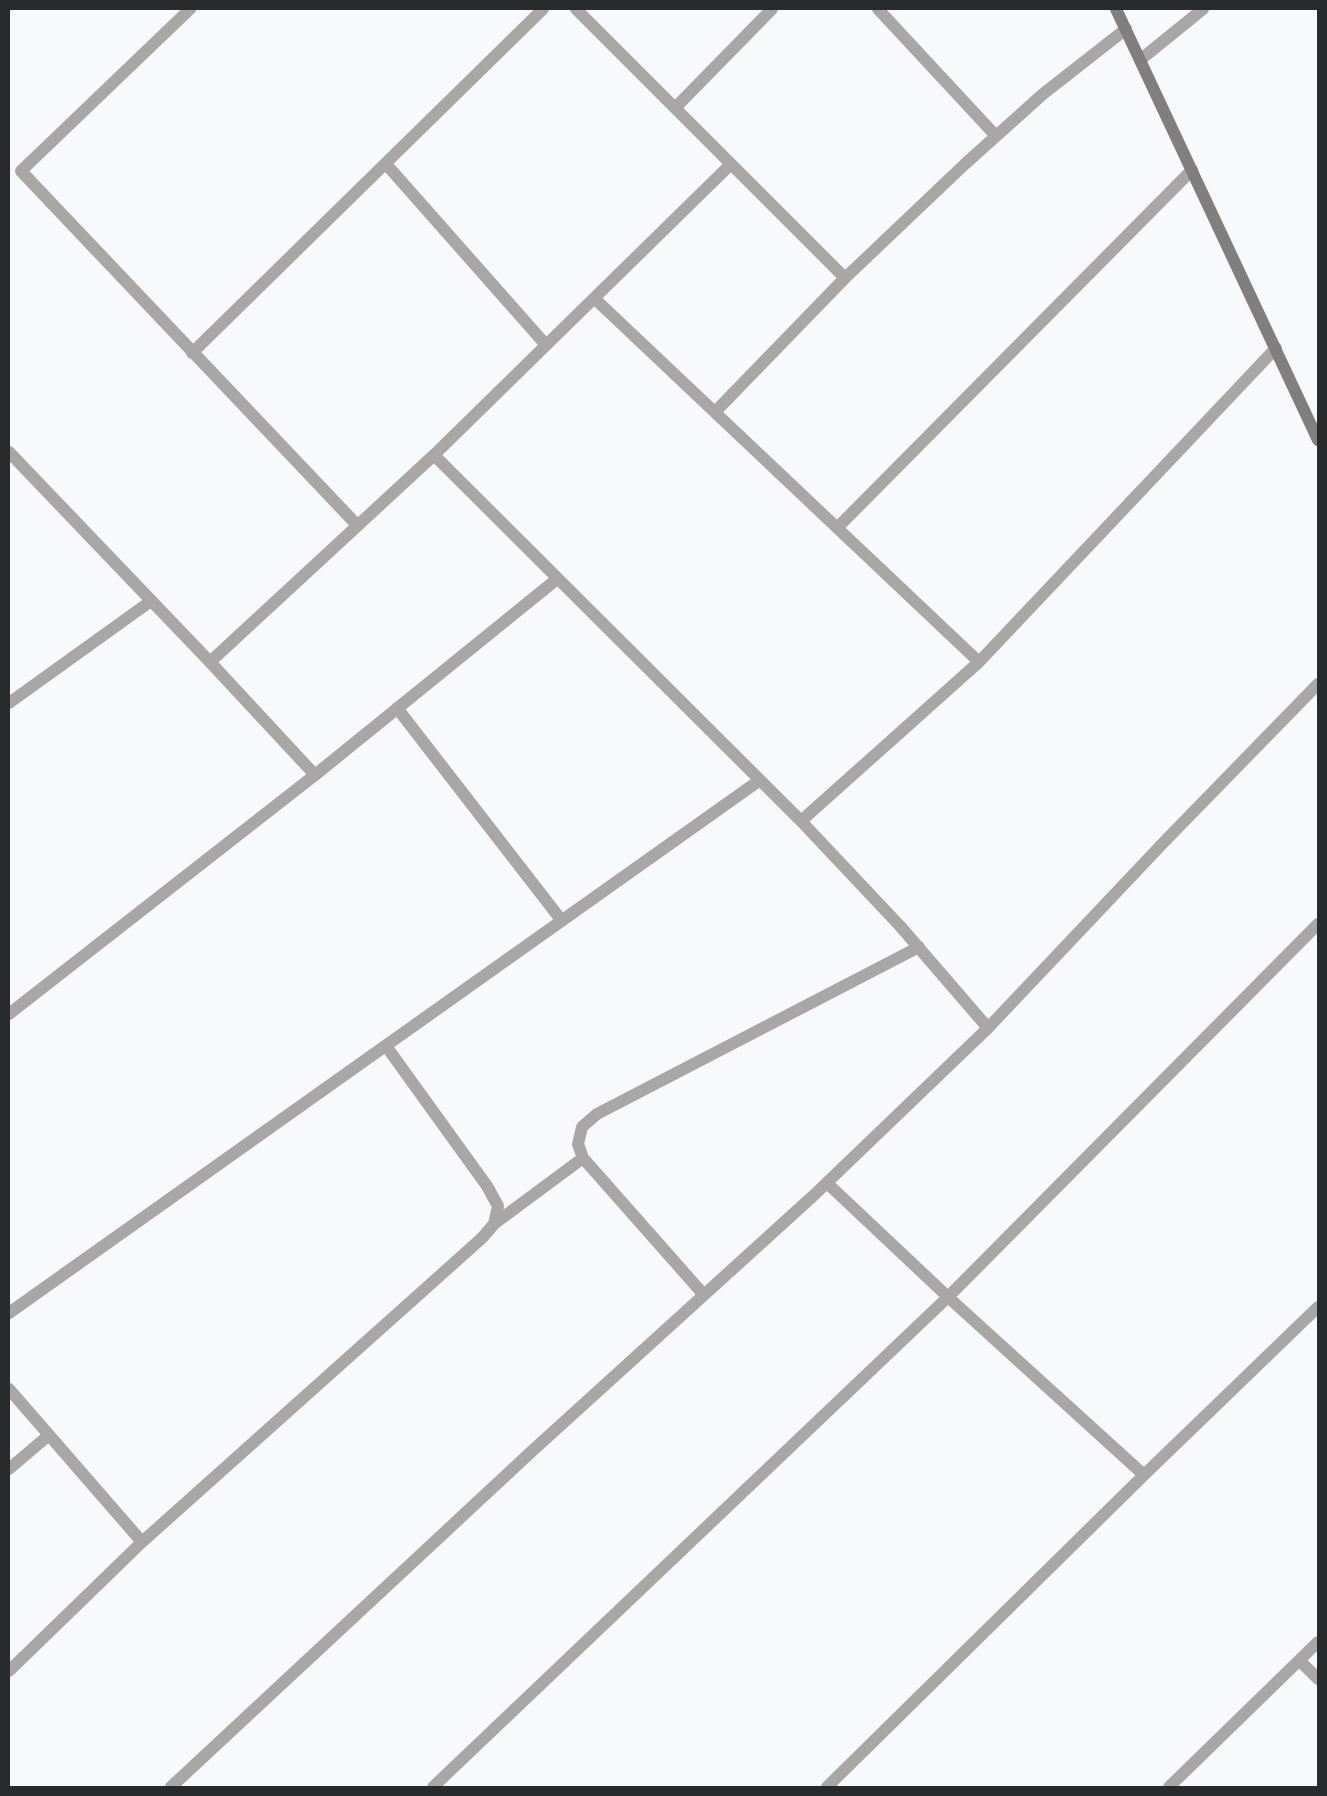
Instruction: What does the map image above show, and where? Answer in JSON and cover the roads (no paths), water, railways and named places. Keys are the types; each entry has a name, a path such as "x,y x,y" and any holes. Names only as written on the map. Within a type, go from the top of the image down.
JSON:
{"street":[{"path":"9,176 21,171 190,9"},
{"path":"192,353 543,9"},
{"path":"576,9 845,278"},
{"path":"675,108 772,9"},
{"path":"878,9 996,136"},
{"path":"1116,9 1318,440"},
{"path":"1140,60 1203,9"},
{"path":"715,412 845,278 996,136 1043,94 1126,29"},
{"path":"386,164 546,345"},
{"path":"210,662 356,525 434,455 731,164"},
{"path":"836,528 1192,170"},
{"path":"21,171 356,525"},
{"path":"594,298 979,662"},
{"path":"801,821 979,662 1276,348"},
{"path":"9,452 210,662 315,776"},
{"path":"434,455 801,821 919,947 988,1028"},
{"path":"9,1014 315,776 557,578"},
{"path":"9,703 151,601"},
{"path":"171,1787 524,1459 827,1183 988,1028 1164,842 1318,684"},
{"path":"397,708 562,921"},
{"path":"9,1313 760,780"},
{"path":"433,1787 948,1297 1318,924"},
{"path":"704,1296 583,1158 578,1144 582,1127 597,1114 919,947"},
{"path":"386,1046 487,1186 498,1206 494,1224"},
{"path":"9,1671 142,1542 482,1238 494,1224 583,1158"},
{"path":"827,1183 948,1297 1144,1475"},
{"path":"827,1787 1318,1306"},
{"path":"9,1389 142,1542"},
{"path":"9,1469 49,1435"},
{"path":"1169,1787 1318,1642"},
{"path":"1300,1660 1318,1679"}]}
